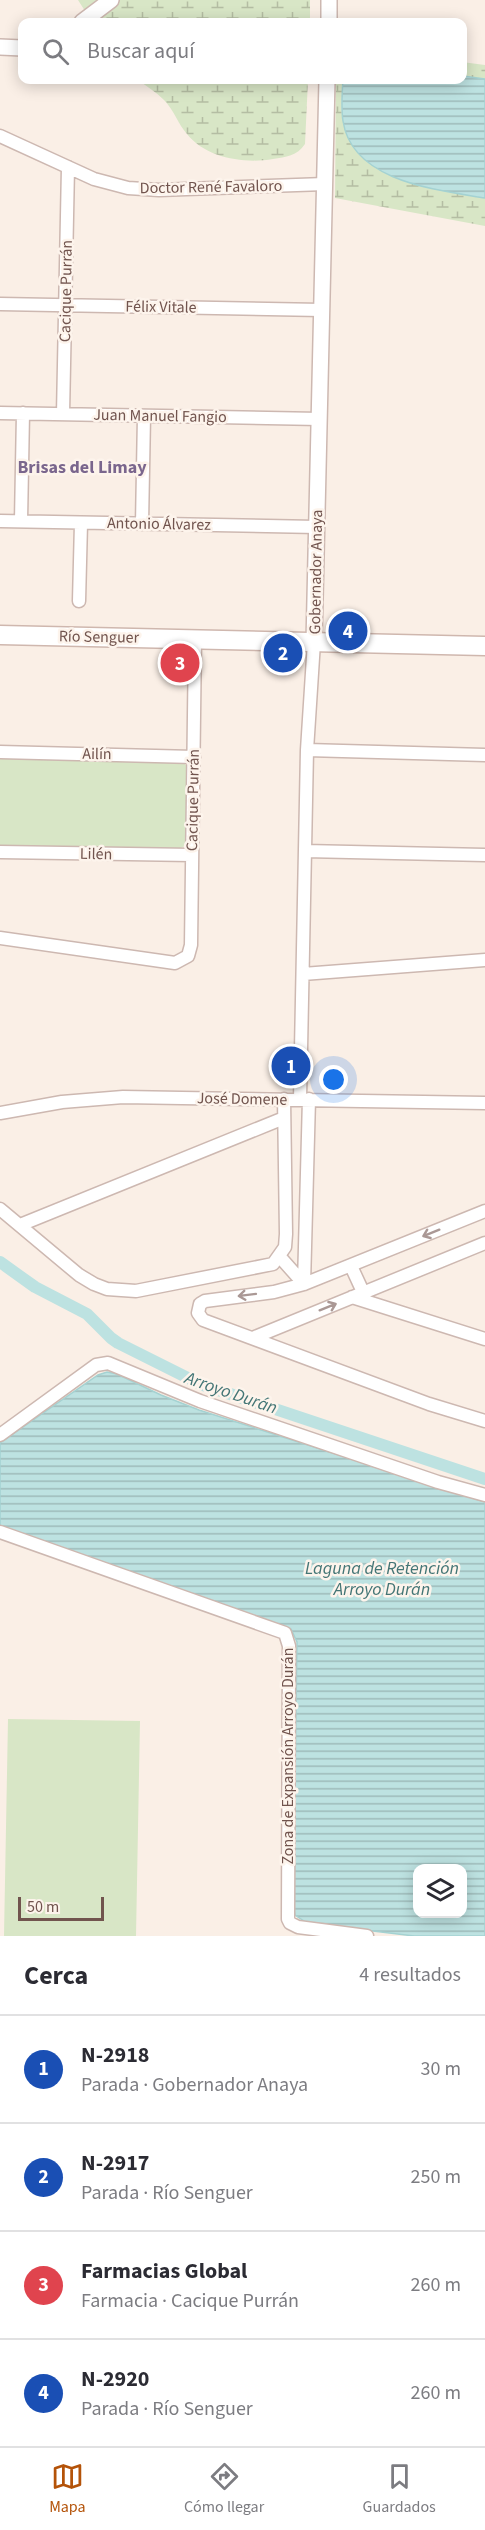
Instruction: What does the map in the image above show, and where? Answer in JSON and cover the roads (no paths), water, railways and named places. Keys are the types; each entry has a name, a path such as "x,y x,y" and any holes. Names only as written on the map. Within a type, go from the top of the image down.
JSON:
{"main road":[{"name":"Río Senguer","path":"0,635 485,646"}],"street":[{"path":"87,18 111,0"},
{"path":"329,0 329,18"},
{"path":"0,47 18,48"},
{"name":"Gobernador Anaya","path":"304,1284 305,851 307,750 314,642 327,84"},
{"name":"Doctor René Favaloro","path":"0,136 105,183 149,190 325,184"},
{"name":"Cacique Purrán","path":"63,414 68,167"},
{"name":"Félix Vitale","path":"0,304 322,310"},
{"name":"Juan Manuel Fangio","path":"0,413 320,419"},
{"path":"21,521 23,413"},
{"path":"142,524 144,416"},
{"name":"Antonio Álvarez","path":"0,521 317,527"},
{"path":"79,601 81,523"},
{"name":"Cacique Purrán","path":"0,938 175,963 185,960 191,945 195,639"},
{"path":"307,750 485,755"},
{"name":"Ailín","path":"0,752 194,757"},
{"path":"305,851 485,855"},
{"name":"Lilén","path":"0,852 192,855"},
{"path":"303,974 485,960"},
{"name":"José Domene","path":"0,1113 62,1102 123,1097 485,1103"},
{"path":"0,1209 94,1284 122,1291 261,1268 273,1264 285,1247 286,1234 284,1099"},
{"path":"20,1225 284,1118"},
{"path":"485,1211 304,1284 274,1292 214,1299 200,1305 198,1313 203,1320 255,1337 429,1404 485,1421"},
{"path":"255,1337 484,1243"},
{"path":"280,1257 304,1284"},
{"path":"351,1266 358,1295"},
{"path":"358,1295 485,1339"},
{"path":"0,1435 96,1365 108,1363 200,1401 438,1482 485,1495"},
{"name":"Zona de Expansión Arroyo Durán","path":"0,1532 285,1633 289,1646 287,1914 290,1923 289,1931 367,1936"}],"water":[{"path":"467,77 485,79 485,198 422,186 379,170 362,158 350,141 342,116 343,84 467,84"},
{"name":"Laguna de Retención Arroyo Durán","path":"107,1372 117,1374 199,1410 485,1502 485,1936 414,1936 307,1923 295,1915 293,1906 297,1642 291,1629 0,1528 0,1443 98,1375"}],"waterway":[{"name":"Arroyo Durán","path":"0,1262 35,1287 87,1314 118,1343 200,1384 485,1479"}],"place":[{"name":"N-2920","path":"348,631"},
{"name":"N-2917","path":"283,653"},
{"name":"Farmacias Global","path":"180,663"},
{"name":"N-2918","path":"291,1066"}],"district":[{"name":"Brisas del Limay","path":"82,467"}]}
